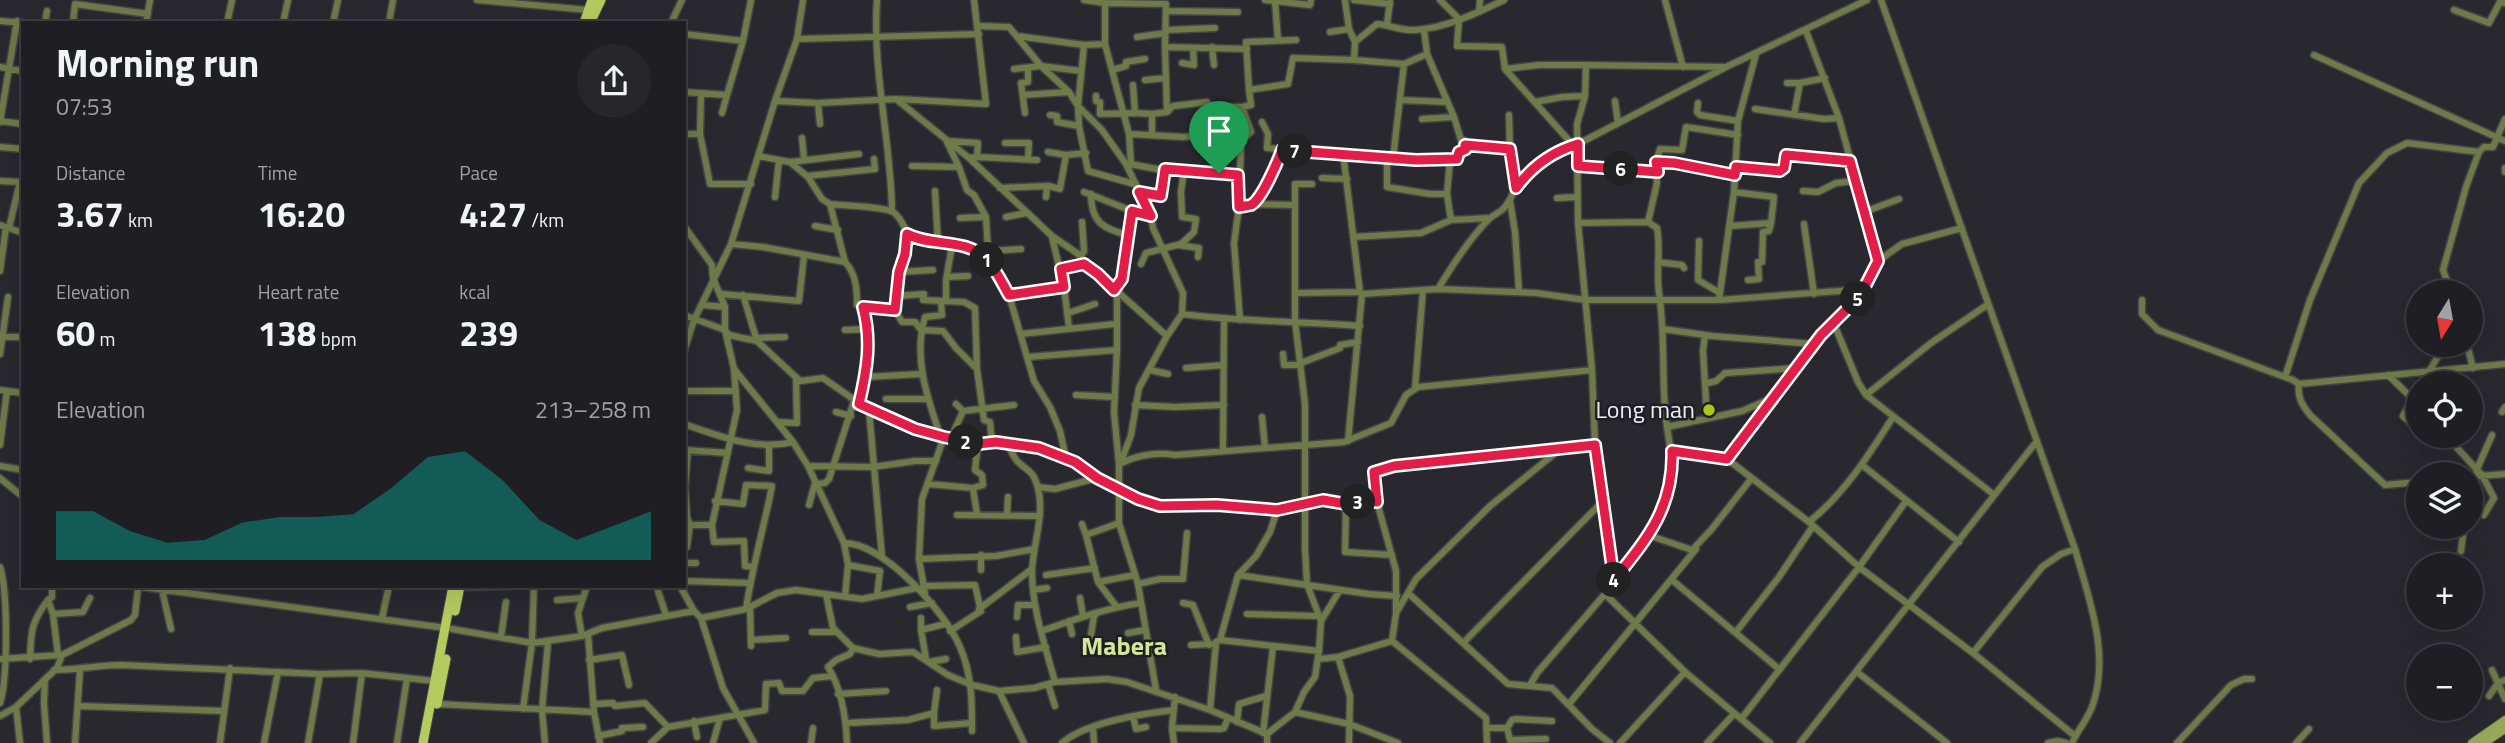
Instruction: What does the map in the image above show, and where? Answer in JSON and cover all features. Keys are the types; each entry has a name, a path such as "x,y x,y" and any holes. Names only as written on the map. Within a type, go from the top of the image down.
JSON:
{"main road":[{"path":"585,21 592,0"},
{"path":"591,21 601,0"},
{"path":"429,743 449,629 453,588"},
{"path":"424,743 434,681 460,588"},
{"path":"2472,743 2505,720"},
{"path":"2484,743 2505,729"}],"street":[{"path":"146,21 150,0"},
{"path":"227,21 232,0"},
{"path":"283,21 288,0"},
{"path":"333,21 338,0"},
{"path":"389,21 393,0"},
{"path":"477,0 588,10"},
{"path":"672,21 682,0"},
{"path":"722,113 743,41 751,0"},
{"path":"686,345 694,320 731,244 797,39 803,0"},
{"path":"877,0 875,36 889,152 892,211"},
{"path":"775,101 818,103 896,99 986,104 974,0"},
{"path":"1084,0 1238,12"},
{"path":"1265,0 1310,5 1311,0"},
{"path":"1345,0 1349,29 1356,42 1354,60"},
{"path":"1354,0 1390,2 1387,24"},
{"path":"1440,0 1459,19 1457,46 1502,47 1505,69 1575,145"},
{"path":"1479,12 1480,0"},
{"path":"1356,42 1377,24 1387,24 1403,30 1423,29 1479,12 1504,0"},
{"path":"1665,0 1683,67"},
{"path":"1438,289 1458,256 1490,218 1510,201 1516,188 1534,166 1552,153 1575,145 1726,67 1867,0"},
{"path":"1672,451 1727,459 1811,524 1859,567 1973,653 2074,740 2094,703 2100,670 2096,631 2075,549 1881,0"},
{"path":"1275,1 1278,40"},
{"path":"73,21 75,2 148,14"},
{"path":"2454,10 2490,23 2500,2 2505,3"},
{"path":"1105,3 1105,44 1129,134 1129,164 1135,184 1151,216 1161,250 1182,293 1182,314 1139,388 1131,435 1120,464"},
{"path":"1166,5 1167,112"},
{"path":"45,21 47,11"},
{"path":"0,21 20,22 3,88 0,121 21,124"},
{"path":"797,39 1009,27 1041,66 1069,92 1077,106 1102,130 1129,164 1162,170 1238,175"},
{"path":"1137,37 1215,27"},
{"path":"1330,32 1349,29"},
{"path":"1262,122 1268,134 1267,148 1390,158 1457,159 1459,152 1466,149 1464,140 1461,140 1427,54 1423,29"},
{"path":"1806,31 1839,118 1878,261"},
{"path":"686,34 743,41"},
{"path":"1017,36 1084,45 1105,44"},
{"path":"1230,107 1251,105 1246,42 1296,40"},
{"path":"1084,45 1077,106 1088,171 1135,184"},
{"path":"1165,47 1247,49"},
{"path":"1212,47 1214,65"},
{"path":"1182,63 1194,65 1193,48"},
{"path":"1249,90 1288,84 1293,58 1404,64 1427,54"},
{"path":"1719,296 1734,192 1738,121 1756,54"},
{"path":"2314,55 2502,140"},
{"path":"1112,70 1126,66 1126,62 1145,59"},
{"path":"1404,64 1387,187 1447,194"},
{"path":"1505,69 1539,65 1726,67"},
{"path":"1586,65 1585,96 1577,121 1575,145 1578,166 1578,223 1592,370 1595,445 1614,580"},
{"path":"0,66 21,71"},
{"path":"1014,69 1041,66 1082,71"},
{"path":"1025,113 1021,83 1028,82 1028,68"},
{"path":"1146,80 1166,78"},
{"path":"1787,83 1825,78"},
{"path":"1794,115 1800,83"},
{"path":"1133,85 1135,113"},
{"path":"686,92 727,95"},
{"path":"1023,95 1069,92"},
{"path":"701,95 701,134 710,184 751,184"},
{"path":"1096,96 1096,101 1100,102 1100,114 1152,114 1167,112 1173,106 1207,102 1210,135 1183,137 1129,134"},
{"path":"1535,102 1585,96"},
{"path":"896,99 969,158 1026,214 1081,256 1084,264 1167,336"},
{"path":"1400,100 1447,102"},
{"path":"1615,101 1618,123"},
{"path":"818,103 820,124"},
{"path":"1698,103 1697,112 1700,115 1738,121"},
{"path":"1240,320 1234,243 1239,207 1241,141 1251,132 1242,107"},
{"path":"1755,108 1824,119 1839,118"},
{"path":"1152,114 1152,135"},
{"path":"1050,115 1057,116 1057,122 1079,126"},
{"path":"1509,115 1510,149 1516,188"},
{"path":"1422,119 1454,117"},
{"path":"2446,280 2442,270 2479,152 2502,140 2505,119"},
{"path":"1648,222 1660,149 1682,150 1686,127 1738,135"},
{"path":"686,134 701,134"},
{"path":"802,138 804,159"},
{"path":"947,140 978,143 978,157"},
{"path":"947,140 967,190 974,195 986,217 987,254 1009,295 1034,381 1050,407 1060,431 1066,457"},
{"path":"1005,143 1029,143 1028,159"},
{"path":"2285,377 2310,300 2359,183 2387,153 2407,143 2479,152"},
{"path":"1465,145 1510,149"},
{"path":"0,146 21,149"},
{"path":"1252,204 1270,178 1282,150"},
{"path":"1048,152 1066,155 1086,153"},
{"path":"1343,153 1361,293 1359,342 1348,441"},
{"path":"758,156 790,162 859,154"},
{"path":"1000,188 1047,186 1060,189 1066,155"},
{"path":"1736,167 1780,171 1784,168 1786,155 1850,161"},
{"path":"969,158 1037,160"},
{"path":"805,176 875,169 874,159"},
{"path":"775,197 779,160"},
{"path":"1450,160 1447,194 1451,220"},
{"path":"790,162 808,177 822,199 830,204 892,211 900,219 907,234 895,310 902,322 915,322 921,330"},
{"path":"1656,162 1735,175"},
{"path":"912,166 959,167"},
{"path":"1578,166 1658,172"},
{"path":"1139,192 1161,196 1165,169"},
{"path":"1141,264 1146,253 1188,239 1195,232 1196,219 1182,217 1184,170"},
{"path":"1322,178 1347,179"},
{"path":"0,181 20,183 5,226 0,271"},
{"path":"1802,191 1818,192 1836,183 1855,181"},
{"path":"1265,734 1295,712 1304,692 1315,677 1319,655 1319,618 1307,584 1305,404 1295,321 1297,293 1293,205 1295,184 1312,184"},
{"path":"1046,197 1047,186"},
{"path":"935,191 938,244"},
{"path":"1734,192 1774,197 1769,231 1763,232 1762,262 1758,262 1759,279 1748,280"},
{"path":"1128,235 1104,228 1091,210 1088,193 1151,216"},
{"path":"1557,198 1578,197"},
{"path":"1864,212 1899,199"},
{"path":"1510,201 1519,292"},
{"path":"830,204 845,262 855,279 857,305 895,310"},
{"path":"1239,207 1252,204 1293,205"},
{"path":"1113,289 1122,279 1132,211"},
{"path":"1006,217 1026,214"},
{"path":"960,218 986,217"},
{"path":"1353,237 1421,233 1451,220 1490,218"},
{"path":"1081,256 1084,251 1082,222"},
{"path":"1531,685 1537,673 1605,594 1648,535 1667,503 1672,473 1672,451 1667,427 1658,231 1648,222 1578,223"},
{"path":"1730,226 1771,223"},
{"path":"1804,224 1814,294"},
{"path":"816,226 838,230"},
{"path":"1727,459 1814,344 1865,289 1878,261 1902,244 1962,228"},
{"path":"686,229 708,257 713,278 721,294 736,391 737,410 715,502 712,524 714,542 744,541 745,566 753,567"},
{"path":"907,234 938,244 973,248 987,254 1021,249"},
{"path":"1052,236 1061,269 1069,328"},
{"path":"1699,241 1698,280 1719,296"},
{"path":"731,244 845,262"},
{"path":"1176,244 1199,248 1198,257"},
{"path":"945,437 928,399 921,374 921,330 925,317 942,315 953,246"},
{"path":"721,294 799,301 804,256"},
{"path":"1658,262 1682,265 1684,268"},
{"path":"1061,269 1084,264"},
{"path":"899,272 933,270"},
{"path":"947,277 968,276"},
{"path":"1009,295 1064,287"},
{"path":"1113,289 1117,298 1115,435 1120,464 1119,523 1138,584 1156,690"},
{"path":"1297,293 1438,289 1519,292 1586,300 1814,294 1865,289"},
{"path":"1415,388 1423,290"},
{"path":"897,296 924,294 923,300 964,302 975,308 977,369 982,409 984,421 990,422 992,443"},
{"path":"743,295 757,340 800,381 823,378 869,410 915,429 978,444 1007,443 1039,448 1066,457 1097,478 1138,499 1160,506 1217,505 1277,510 1323,500 1346,504 1363,500 1377,502"},
{"path":"0,354 8,297"},
{"path":"2142,300 2142,314 2158,330 2298,384 2406,374"},
{"path":"1068,313 1095,303"},
{"path":"703,304 725,307"},
{"path":"1866,395 1931,343 1987,305"},
{"path":"816,483 825,483 829,479 865,377 869,329 863,307"},
{"path":"1182,314 1224,320 1295,321 1360,326"},
{"path":"686,316 725,330 729,335 757,340 785,337"},
{"path":"1223,451 1224,320"},
{"path":"1021,334 1115,324"},
{"path":"1834,324 1866,395 1993,495"},
{"path":"845,330 869,329"},
{"path":"1663,329 1814,344"},
{"path":"921,330 943,331 977,369"},
{"path":"1705,335 1707,418"},
{"path":"2,337 21,337"},
{"path":"1283,354 1284,365 1301,364 1339,348 1340,345 1359,342"},
{"path":"1028,357 1117,350"},
{"path":"2470,357 2473,368"},
{"path":"1186,368 1224,365"},
{"path":"2440,371 2505,365"},
{"path":"1705,384 1716,381 1725,373 1797,368"},
{"path":"734,369 793,442 808,466 844,543 848,565 845,597"},
{"path":"1150,370 1168,374"},
{"path":"1120,464 1163,453 1175,455 1304,447 1348,441 1391,423 1406,395 1415,388 1592,370"},
{"path":"865,377 921,374"},
{"path":"2389,375 2406,391"},
{"path":"777,422 797,424 796,377"},
{"path":"2298,384 2301,404 2309,415 2385,485 2406,483"},
{"path":"0,444 4,391"},
{"path":"686,391 736,391"},
{"path":"1076,395 1115,397"},
{"path":"1667,427 1742,411 1772,398"},
{"path":"887,399 928,399"},
{"path":"957,404 963,411"},
{"path":"920,587 922,499 945,437 963,411 1014,405"},
{"path":"1135,405 1163,408 1224,405"},
{"path":"869,410 882,556"},
{"path":"836,412 850,416"},
{"path":"1262,417 1265,449"},
{"path":"1736,632 1779,577 1811,524 1862,465 1893,417"},
{"path":"686,425 730,439 769,445 793,442"},
{"path":"2481,462 2492,435"},
{"path":"1800,743 2036,442"},
{"path":"1007,443 1016,460 1031,470 1038,487 1040,516 1032,569 1033,590 1046,647 1055,706"},
{"path":"928,484 973,488 983,485 982,475 975,470 978,444"},
{"path":"748,468 769,471 769,445"},
{"path":"1392,641 1397,596 1392,555 1377,502 1374,472 1394,466 1595,445"},
{"path":"2456,448 2467,462"},
{"path":"686,450 727,453"},
{"path":"1396,613 1416,579 1490,506 1559,450"},
{"path":"808,466 873,467 936,461"},
{"path":"1862,465 1959,542"},
{"path":"0,466 21,470"},
{"path":"2483,474 2505,474"},
{"path":"0,478 21,495"},
{"path":"1038,487 1055,489 1097,478"},
{"path":"1692,550 1751,479"},
{"path":"809,505 816,483"},
{"path":"2483,483 2494,498 2484,515"},
{"path":"0,488 9,485"},
{"path":"715,502 743,504 746,485 772,486 750,583 748,608 751,643 786,638"},
{"path":"973,488 977,514"},
{"path":"1007,514 1008,497"},
{"path":"1742,718 1859,567 1906,501"},
{"path":"1464,642 1602,502"},
{"path":"1346,504 1345,552 1392,555"},
{"path":"1210,710 1215,642 1226,625 1238,575 1256,556 1270,531 1277,510"},
{"path":"957,515 1040,516"},
{"path":"1086,535 1119,523"},
{"path":"687,547 687,525 712,524"},
{"path":"1082,524 1098,582 1116,606"},
{"path":"1138,584 1160,579 1183,579 1186,533"},
{"path":"1569,705 1696,549 1648,535"},
{"path":"2461,551 2463,539"},
{"path":"844,543 851,543 882,556 920,587 932,603 960,646 972,685 972,731"},
{"path":"919,559 996,556 1034,549"},
{"path":"1973,653 2042,567 2061,554 2075,549"},
{"path":"981,555 981,570"},
{"path":"686,563 696,563"},
{"path":"848,565 880,572 877,596"},
{"path":"0,567 4,682 0,703"},
{"path":"1046,575 1095,568"},
{"path":"979,609 1032,569"},
{"path":"1098,582 1135,575"},
{"path":"1238,575 1397,596"},
{"path":"1672,580 1779,668"},
{"path":"686,581 750,583"},
{"path":"701,618 748,608 777,593 796,590 862,599 920,587 975,585 981,611 950,631"},
{"path":"30,659 31,629 36,616 52,597 52,588"},
{"path":"2,659 60,655 131,620 135,615 140,588"},
{"path":"147,588 382,618 532,643 585,635 602,628 694,611"},
{"path":"218,596 219,588"},
{"path":"382,618 388,588"},
{"path":"523,709 532,643 534,588"},
{"path":"586,588 578,612 585,635 599,740 622,731 622,728 643,727"},
{"path":"681,588 701,618 723,688 754,743"},
{"path":"1033,590 1047,588"},
{"path":"162,590 172,629"},
{"path":"1319,618 1340,590"},
{"path":"658,591 666,615"},
{"path":"1408,593 1508,684 1552,688 1592,729 1610,743"},
{"path":"826,594 833,628 853,648 879,654 913,652 940,671 972,685 999,691 1034,688 1052,683 1107,680 1127,682 1210,710 1265,734"},
{"path":"1605,594 1685,672 1770,743"},
{"path":"53,614 83,612 90,598"},
{"path":"557,600 583,598"},
{"path":"1080,598 1083,616"},
{"path":"0,716 16,707 61,662 48,600"},
{"path":"501,637 506,602"},
{"path":"910,607 932,603"},
{"path":"1041,631 1116,606 1141,603"},
{"path":"1183,603 1193,605 1215,642"},
{"path":"1017,617 1018,605 1035,605"},
{"path":"820,611 830,609"},
{"path":"1090,641 1094,616 1098,612"},
{"path":"1247,614 1319,618"},
{"path":"921,618 927,661"},
{"path":"1069,621 1072,634"},
{"path":"921,630 945,624"},
{"path":"1128,633 1145,630"},
{"path":"812,632 837,632"},
{"path":"1016,637 1017,652 1046,647"},
{"path":"1191,645 1215,642 1338,657 1392,641"},
{"path":"1392,641 1486,718 1487,743"},
{"path":"545,743 542,710 548,642"},
{"path":"1267,743 1266,696 1273,647"},
{"path":"847,743 846,723 828,667 850,654 853,648"},
{"path":"589,660 622,654 629,685"},
{"path":"1338,657 1350,696 1349,743"},
{"path":"927,661 946,659"},
{"path":"54,670 80,670 103,664 320,674 362,673 434,681"},
{"path":"220,743 230,668"},
{"path":"75,743 80,670"},
{"path":"2492,670 2501,682 2505,699"},
{"path":"264,743 278,672"},
{"path":"1620,743 1685,672"},
{"path":"1857,672 1947,743"},
{"path":"353,743 362,673"},
{"path":"308,743 320,674"},
{"path":"651,743 668,727 765,710 766,684 779,683 782,691 803,691 813,678 833,676"},
{"path":"45,678 47,743"},
{"path":"397,743 407,678"},
{"path":"2177,743 2231,685 2244,679 2252,679"},
{"path":"2490,696 2501,682"},
{"path":"937,690 934,726 972,723"},
{"path":"838,694 886,691"},
{"path":"999,691 1024,743"},
{"path":"1237,722 1239,704 1266,696"},
{"path":"1174,698 1174,743"},
{"path":"593,704 613,703 615,706 645,703 668,727"},
{"path":"437,704 594,712"},
{"path":"79,706 224,711"},
{"path":"16,707 20,743"},
{"path":"1062,743 1070,736 1093,727 1133,716 1173,710"},
{"path":"1295,712 1349,724 1398,743"},
{"path":"846,723 908,720 934,713"},
{"path":"1707,743 1734,713"},
{"path":"1133,716 1136,729 1146,727"},
{"path":"713,743 720,718"},
{"path":"1172,728 1220,729 1224,728 1228,718"},
{"path":"1546,739 1510,740 1507,728 1515,719 1552,721"},
{"path":"694,721 697,737"},
{"path":"1093,727 1094,743"},
{"path":"811,743 813,728"},
{"path":"1487,728 1507,728"},
{"path":"2297,743 2309,729"},
{"path":"2048,743 2066,743"}],"place":[{"name":"Long man","path":"1709,410"}],"district":[{"name":"Mabera","path":"1124,646"}],"route":[{"path":"1578,144 1578,166 1658,172 1656,162 1735,175 1736,167 1780,171 1784,168 1786,155 1850,161 1878,261 1860,296 1821,335 1727,459 1672,451 1672,473 1667,503 1641,547 1614,580 1595,445 1394,466 1374,472 1377,502 1363,500 1346,504 1323,500 1277,510 1217,505 1160,506 1138,499 1097,478 1066,457 1026,445 996,442 978,444 944,437 915,429 859,404 865,377 869,329 863,307 895,310 907,234 938,244 973,248 986,258 1009,295 1064,287 1061,269 1084,264 1114,290 1122,279 1132,211 1151,216 1139,192 1161,196 1165,169 1219,173 1238,175 1239,207 1252,204 1259,197 1282,150 1450,160 1457,159 1459,152 1466,149 1465,145 1510,149 1516,188 1534,166 1552,153 1578,144"}]}
